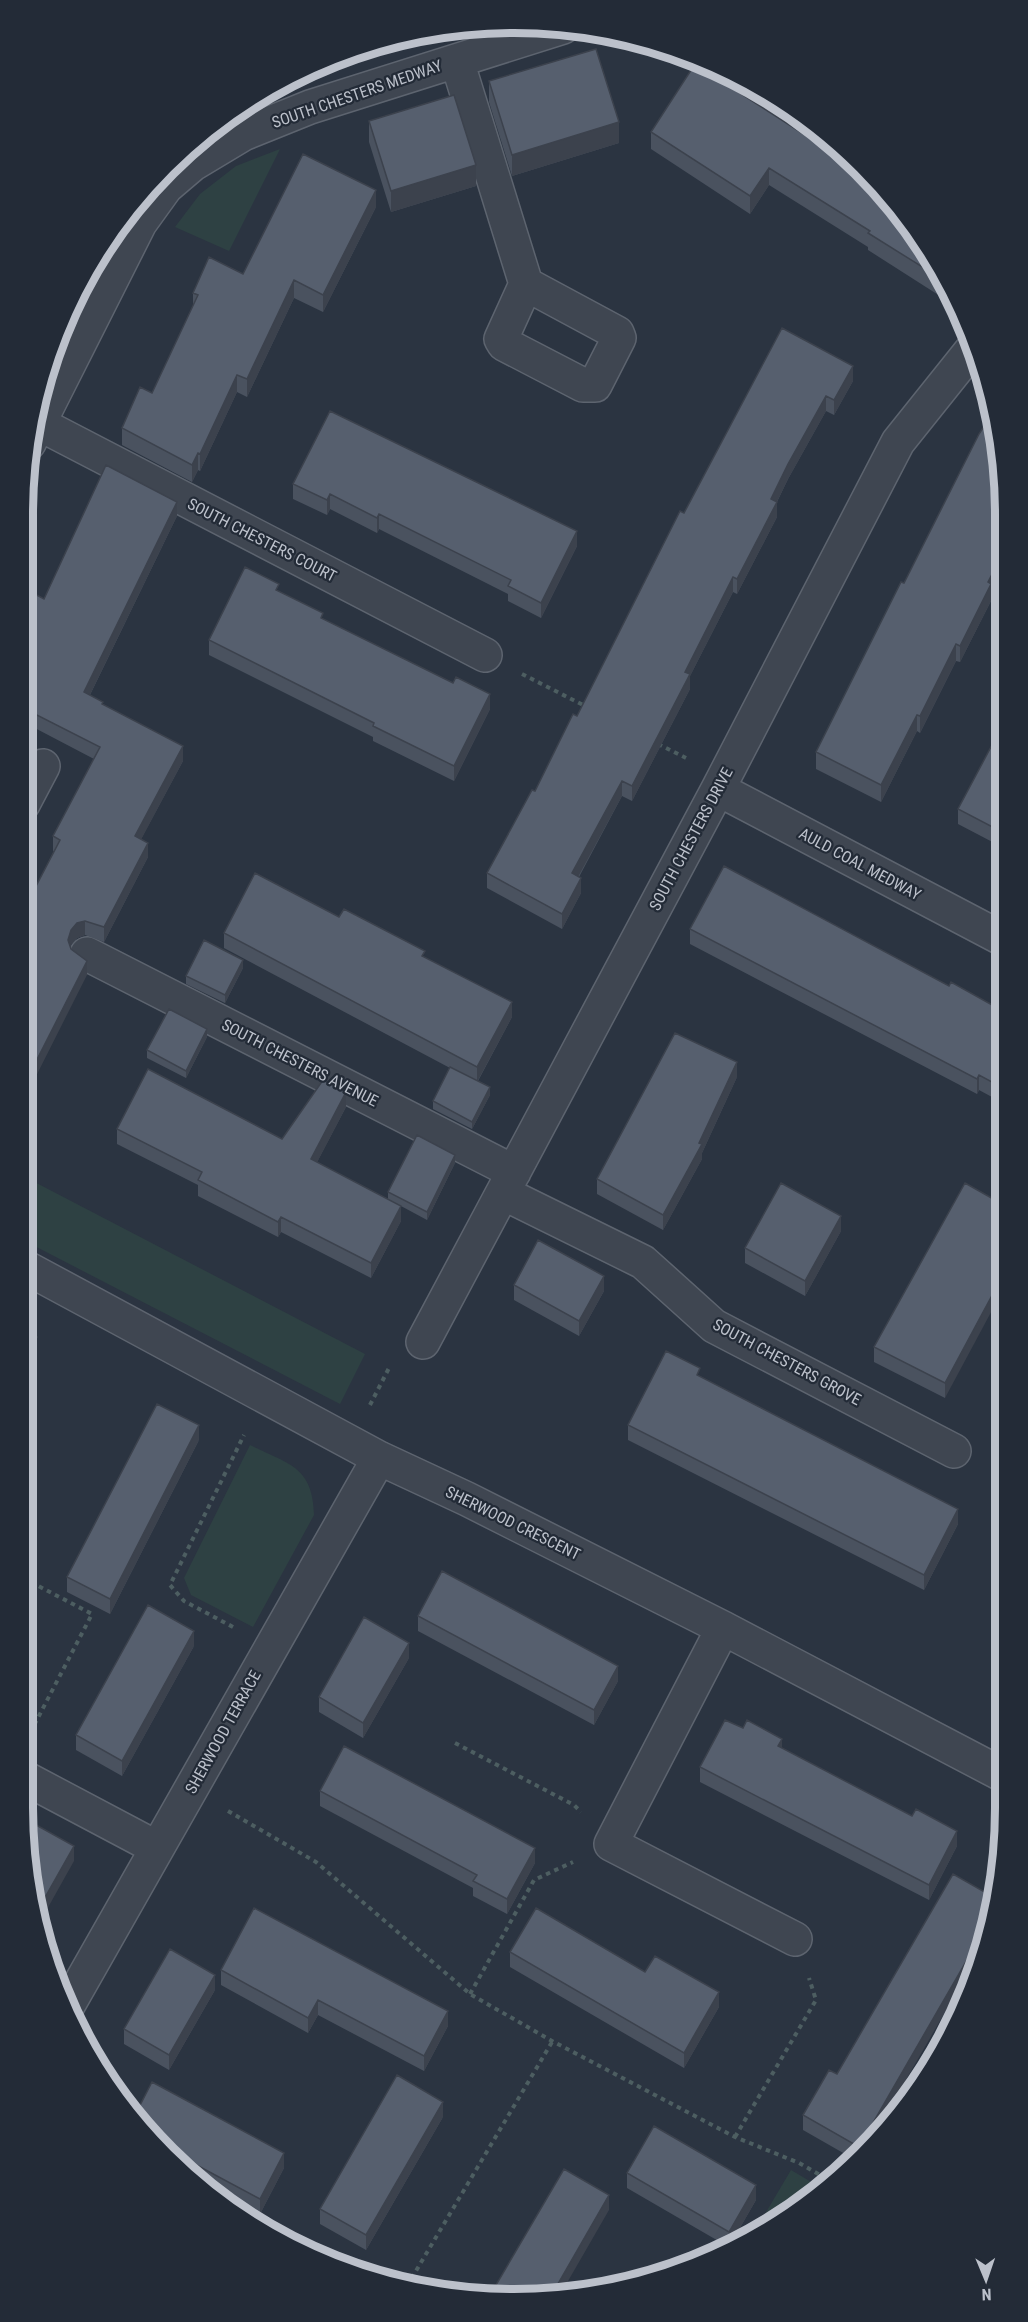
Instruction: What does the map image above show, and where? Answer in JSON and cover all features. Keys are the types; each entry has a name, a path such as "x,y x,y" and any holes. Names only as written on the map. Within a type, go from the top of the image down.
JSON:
{"street":[{"name":"SOUTH CHESTERS MEDWAY","path":"45,408 140,223 175,179 193,164 254,129 309,107 457,61 484,38 519,33"},
{"path":"457,61 525,284"},
{"name":"SOUTH CHESTERS DRIVE","path":"423,1342 721,783 898,442 968,355"},
{"name":"SOUTH CHESTERS COURT","path":"40,432 485,655"},
{"path":"33,784 43,766"},
{"name":"AULD COAL MEDWAY","path":"721,783 995,935"},
{"name":"SOUTH CHESTERS AVENUE","path":"87,954 508,1183"},
{"name":"SOUTH CHESTERS GROVE","path":"508,1183 644,1262 714,1326 954,1451"},
{"name":"SHERWOOD CRESCENT","path":"33,1272 365,1451 467,1499 723,1628 995,1771"},
{"name":"SHERWOOD TERRACE","path":"72,1997 271,1647 365,1451"},
{"path":"723,1628 611,1844 795,1939"},
{"path":"33,1783 157,1848"}],"path":[{"path":"485,655 589,708"},
{"path":"651,740 721,783"},
{"path":"365,1451 392,1362 423,1342"},
{"path":"246,1431 170,1585 184,1601 271,1647"},
{"path":"33,1584 92,1614 33,1727"},
{"path":"455,1743 574,1805 611,1844 534,1881 470,1994"},
{"path":"190,1790 316,1862 470,1994 552,2041 735,2138 799,2163 823,2177"},
{"path":"735,2138 816,2000 795,1939"},
{"path":"412,2278 552,2041"}],"shaded area":[{"path":"280,149 229,251 175,227 200,194 236,166"},
{"path":"33,1181 365,1354 340,1404 33,1245"},
{"path":"250,1445 287,1463 303,1476 313,1499 314,1515 253,1627 191,1595 184,1578"},
{"path":"791,2170 814,2184 781,2208 761,2220"}],"building":[{"path":"596,49 619,122 512,155 489,81"},
{"path":"692,68 719,79 808,137 810,134 831,152 876,197 896,221 929,271 769,168 750,196 651,132"},
{"path":"454,95 476,165 391,191 369,121"},
{"path":"303,154 376,190 323,295 294,280 247,379 237,375 200,454 198,453 192,465 122,428 140,387 152,393 198,295 193,293 209,257 243,274"},
{"path":"782,328 853,366 834,400 826,396 788,464 771,499 777,502 737,579 733,577 685,672 690,674 632,786 622,781 572,873 581,878 562,914 487,873 532,790 535,791 573,714 577,716 680,511 684,513"},
{"path":"330,411 577,531 541,603 508,586 511,580 379,514 377,518 330,494 327,500 293,484"},
{"path":"986,423 991,451 995,514 995,568 988,582 991,584 960,646 956,644 920,716 917,715 881,785 816,752 901,582 904,583"},
{"path":"106,465 177,502 84,692 103,702 102,704 183,746 135,836 148,843 104,927 85,921 77,923 71,930 68,940 71,949 87,961 33,1067 33,900 36,894 33,892 60,840 53,836 100,747 33,713 33,593 44,599"},
{"path":"245,567 279,584 276,590 323,613 321,618 453,683 456,677 490,694 454,766 209,640"},
{"path":"992,745 995,746 995,828 958,809"},
{"path":"724,866 949,986 951,982 995,1007 995,1084 979,1075 977,1079 690,929"},
{"path":"255,873 339,917 344,909 425,951 422,956 512,1002 477,1067 224,933"},
{"path":"204,940 243,960 225,995 186,976"},
{"path":"169,1009 207,1029 186,1071 147,1050"},
{"path":"675,1033 737,1062 699,1143 702,1144 663,1215 597,1179"},
{"path":"450,1067 490,1087 472,1122 433,1101"},
{"path":"148,1069 282,1139 323,1080 346,1092 311,1159 401,1206 371,1263 281,1217 278,1222 198,1180 202,1172 117,1129"},
{"path":"417,1135 455,1155 427,1212 388,1192"},
{"path":"781,1183 841,1216 805,1281 745,1248"},
{"path":"965,1183 995,1200 995,1290 945,1383 874,1347"},
{"path":"538,1240 604,1276 579,1321 514,1285"},
{"path":"666,1351 700,1368 697,1375 958,1509 924,1575 628,1425"},
{"path":"157,1404 199,1425 110,1599 67,1577"},
{"path":"442,1571 618,1666 594,1710 418,1616"},
{"path":"148,1605 194,1631 122,1761 76,1735"},
{"path":"364,1617 409,1643 363,1723 319,1697"},
{"path":"725,1720 743,1728 747,1720 782,1739 778,1746 912,1816 916,1809 957,1831 929,1885 700,1767"},
{"path":"344,1746 535,1848 507,1899 473,1881 477,1875 320,1791"},
{"path":"34,1824 74,1846 42,1902"},
{"path":"953,1874 987,1894 974,1948 865,2136 856,2146 803,2115 829,2070 837,2074"},
{"path":"254,1908 448,2011 424,2056 318,2000 308,2018 221,1970"},
{"path":"536,1908 645,1972 655,1956 719,1992 684,2053 510,1952"},
{"path":"170,1949 215,1975 169,2055 124,2029"},
{"path":"397,2075 443,2102 366,2235 320,2209"},
{"path":"152,2082 284,2153 260,2199 186,2159 138,2109"},
{"path":"654,2126 756,2185 729,2232 627,2173"},
{"path":"564,2169 609,2195 556,2287 494,2288"}]}
